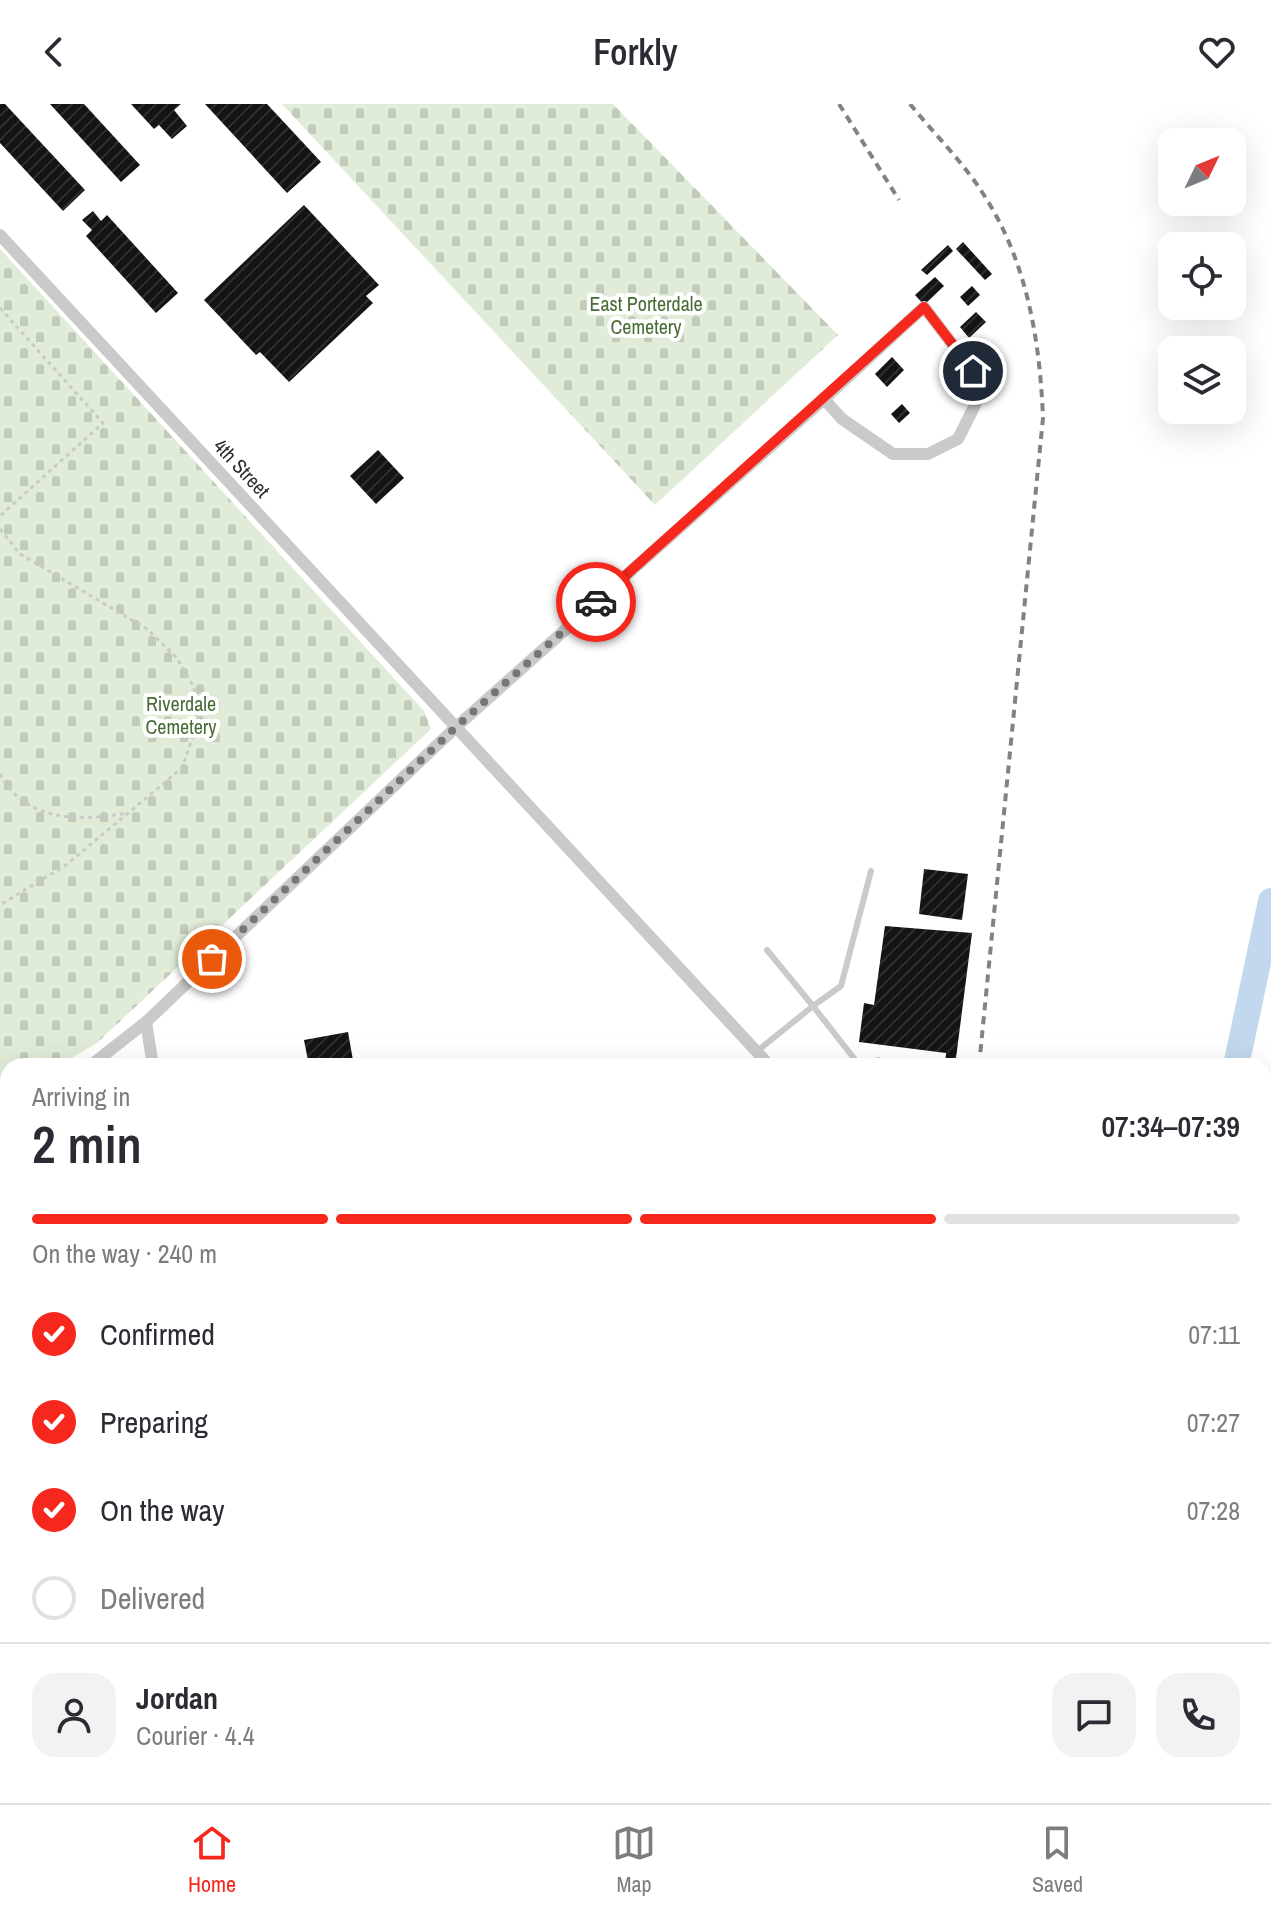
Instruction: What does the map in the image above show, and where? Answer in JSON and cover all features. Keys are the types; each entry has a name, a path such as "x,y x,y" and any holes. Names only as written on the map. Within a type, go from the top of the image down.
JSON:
{"street":[{"name":"4th Street","path":"0,235 762,1058"},
{"path":"100,1058 146,1022 455,728 924,307 973,371 976,403 958,439 928,454 893,454 842,419 824,399"},
{"path":"146,1022 152,1058"}],"lane":[{"path":"756,1052 841,986 871,871"},
{"path":"767,950 854,1058"}],"path":[{"path":"0,308 103,423 0,516"},
{"path":"0,529 20,554 147,629 176,657 194,687 197,725 182,768 66,865 0,905"},
{"path":"0,774 25,800 58,818 95,819 131,813"}],"green space":[{"name":"East Porterdale Cemetery","path":"282,104 613,104 838,335 655,505"},
{"name":"Riverdale Cemetery","path":"0,249 424,711 431,729 97,1043 72,1058 0,1058"}],"building":[{"path":"0,104 5,104 85,190 63,211 0,143"},
{"path":"50,104 84,104 140,165 121,182"},
{"path":"131,104 181,104 174,110 187,126 172,139 159,125 154,129"},
{"path":"205,104 267,104 321,162 287,193"},
{"path":"304,205 379,285 366,296 373,303 289,382 260,352 256,355 204,300"},
{"path":"93,211 101,221 107,215 178,293 156,313 86,236 92,230 82,220"},
{"path":"963,242 992,274 985,280 956,249"},
{"path":"948,245 953,251 927,275 921,270"},
{"path":"935,277 944,286 924,305 915,295"},
{"path":"972,286 980,295 968,306 960,297"},
{"path":"976,312 986,322 969,338 960,327"},
{"path":"892,357 904,370 887,387 875,374"},
{"path":"902,404 910,413 899,423 891,414"},
{"path":"378,450 404,478 376,504 350,476"},
{"path":"924,869 968,874 962,920 919,914"},
{"path":"885,926 972,933 956,1058 946,1058 946,1053 859,1042 864,1003 874,1005"},
{"path":"348,1032 353,1058 307,1058 304,1040"}],"waterway":[{"path":"1238,1058 1271,901"}],"railway":[{"path":"839,104 899,200"},
{"path":"910,104 970,175 1001,225 1022,278 1039,362 1043,418 980,1058"}],"way so far":[{"path":"212,959 455,728 596,602"}],"route":[{"path":"596,602 924,307 973,371"}]}
